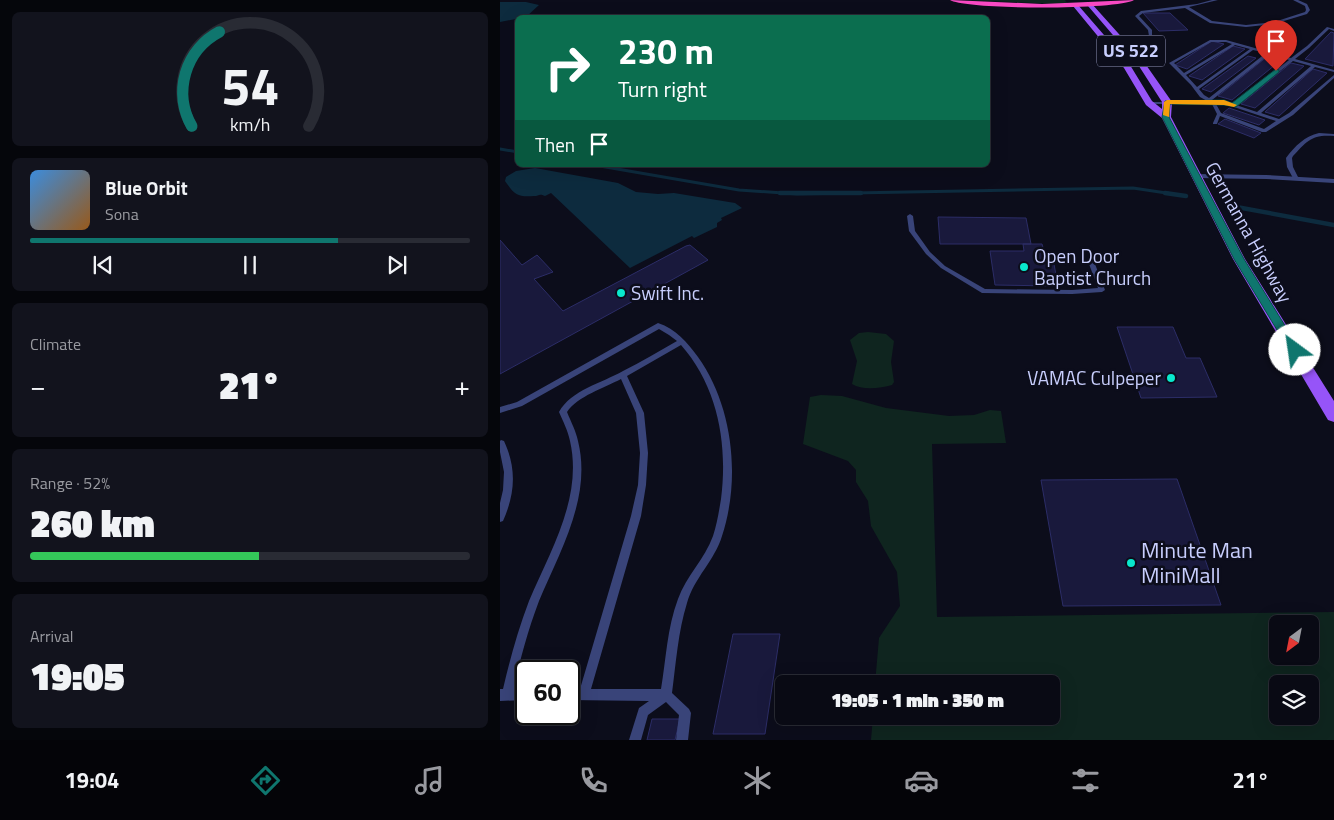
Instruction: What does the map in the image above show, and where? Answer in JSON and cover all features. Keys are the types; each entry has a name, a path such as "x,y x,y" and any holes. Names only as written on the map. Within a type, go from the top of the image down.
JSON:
{"highway":[{"path":"953,0 1020,6 1131,0"}],"main road":[{"name":"US 522","path":"1087,2 1140,62 1167,102"},
{"name":"Germanna Highway","path":"1073,3 1117,55 1149,103 1166,117 1239,259 1334,415"},
{"path":"1166,117 1167,102"}],"street":[{"path":"1196,176 1334,181"}],"lane":[{"path":"1122,40 1152,37 1150,30 1137,16 1138,14 1148,10 1216,0"},
{"path":"1185,6 1211,22 1259,26 1293,17 1308,10 1306,5 1295,0"},
{"path":"1233,105 1308,47 1328,28 1334,30"},
{"path":"1334,71 1216,40 1210,40 1199,48 1185,53 1171,63 1202,96 1211,101 1219,114 1264,131 1291,114 1334,76"},
{"path":"1184,75 1234,44"},
{"path":"1197,89 1252,49"},
{"path":"1211,101 1269,53"},
{"path":"1257,114 1314,66"},
{"path":"1149,103 1224,102 1279,121"},
{"path":"1215,123 1219,114"},
{"path":"1296,179 1290,167 1289,158 1291,155 1311,135 1334,135"},
{"path":"910,216 912,231 928,253 943,267 984,291 1072,292 1102,290 1092,264"},
{"path":"500,410 519,404 653,327 662,327 682,341 701,364 711,384 725,431 728,459 717,536 713,546 688,586 682,602 666,695 643,712 636,740"},
{"path":"503,695 524,628 547,575 579,477 578,456 572,428 563,412 564,409 605,382 623,376 682,341"},
{"path":"584,695 636,516 642,485 644,453 642,421 633,393 623,376"},
{"path":"500,518 509,481 508,459 501,444"},
{"path":"580,695 666,695 685,713 682,740"}],"green space":[{"path":"961,0 1065,0 1067,3 1059,4"},
{"path":"859,333 886,334 894,341 891,362 894,382 892,385 877,388 861,388 852,384 857,361 850,340"},
{"path":"821,395 842,396 886,408 949,416 974,415 990,410 1001,411 1006,443 932,444 937,617 1334,612 1334,740 871,740 872,725 1060,725 1060,675 876,675 879,638 900,606 897,572 871,526 868,501 856,482 856,470 848,461 803,444 810,397"}],"water":[{"path":"500,2 526,2 539,5 528,15 515,15 515,19 500,22"},
{"path":"535,168 618,183 636,192 674,193 735,203 742,208 721,218 722,220 717,223 717,227 694,238 692,236 630,268 551,193 545,196 520,195 514,192 505,181 506,177 516,171"}],"building":[{"path":"1143,13 1170,13 1188,30 1159,31"},
{"path":"1331,32 1334,33 1333,66 1305,59"},
{"path":"1212,41 1224,44 1187,69 1175,65"},
{"path":"1233,46 1245,49 1202,80 1189,76"},
{"path":"1248,56 1256,58 1211,92 1202,89"},
{"path":"1268,56 1281,60 1232,100 1218,96"},
{"path":"1291,63 1304,66 1255,108 1241,104"},
{"path":"1313,69 1327,73 1279,116 1265,112"},
{"path":"1229,108 1265,120 1259,125 1223,113"},
{"path":"1225,119 1261,133 1254,138 1218,124"},
{"path":"938,217 1026,218 1031,244 940,244"},
{"name":"Swift Inc.","path":"500,240 522,265 537,255 553,272 534,279 563,311 686,246 690,245 708,260 500,374"},
{"name":"Open Door Baptist Church","path":"1023,244 1042,244 1046,259 1053,259 1056,275 1049,275 1052,286 995,285 990,251 1024,251"},
{"name":"VAMAC Culpeper","path":"1117,327 1173,327 1186,358 1200,358 1217,397 1141,398"},
{"name":"Minute Man MiniMall","path":"1177,479 1221,605 1063,606 1041,480"},
{"path":"733,634 780,634 765,734 713,734"},
{"path":"652,719 680,719 675,740 647,740"}],"waterway":[{"path":"500,149 515,152"},
{"path":"606,167 739,190 782,193"},
{"path":"853,193 1133,188 1173,194"},
{"path":"782,193 853,193"},
{"path":"782,193 853,193"},
{"path":"853,193 861,193"},
{"path":"1165,193 1186,196"},
{"path":"1231,206 1334,225"}],"slow traffic":[{"path":"1166,115 1167,102 1224,102 1234,105"}],"place":[{"name":"Open Door Baptist Church","path":"1024,267"},
{"name":"Swift Inc.","path":"621,293"},
{"name":"VAMAC Culpeper","path":"1171,378"},
{"name":"Minute Man MiniMall","path":"1131,563"}],"route":[{"path":"1276,71 1233,105 1224,102 1167,102 1166,117 1239,259 1295,350"}]}
